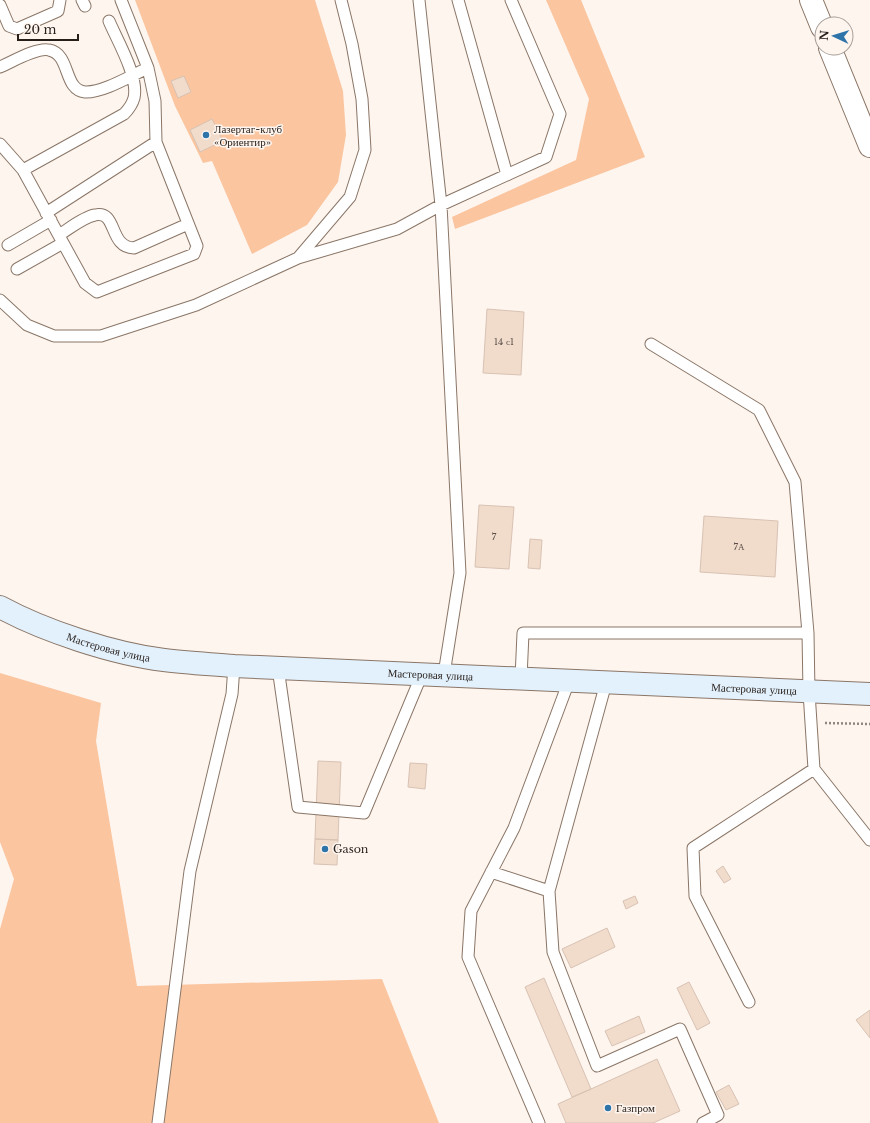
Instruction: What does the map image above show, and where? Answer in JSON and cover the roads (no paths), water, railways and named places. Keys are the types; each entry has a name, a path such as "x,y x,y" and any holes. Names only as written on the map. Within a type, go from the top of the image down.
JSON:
{"main road":[{"name":"Мастеровая улица","path":"0,607 19,617 102,647 163,660 234,666 444,674 606,683 870,694"}],"street":[{"path":"811,0 818,16"},
{"path":"833,56 870,146"}],"lane":[{"path":"0,5 9,26 17,29 58,12 60,0"},
{"path":"0,144 23,170 85,283 97,292 194,254 197,246 156,142 155,101 148,68 121,0"},
{"path":"298,258 350,198 365,150 362,98 352,44 341,0"},
{"path":"419,0 441,205 460,573 444,674"},
{"path":"458,0 507,175"},
{"path":"0,300 27,325 54,336 101,336 196,305 298,258 397,229 441,205 546,157 560,114 511,0"},
{"path":"23,170 124,114 130,107 134,98 132,75 109,21"},
{"path":"0,67 36,51 49,50 61,57 73,86 83,92 95,91 148,68"},
{"path":"8,246 48,216 156,142"},
{"path":"17,269 93,215 101,214 109,219 119,242 125,247 134,248 188,224"},
{"path":"651,344 759,410 795,482 808,633 809,692 814,770 870,840"},
{"path":"521,678 523,633 808,633"},
{"path":"158,1123 190,871 232,694 234,666"},
{"path":"278,668 298,807 364,813 422,674"},
{"path":"539,1123 468,957 471,911 514,828 569,681"},
{"path":"606,683 549,890 553,952 597,1066 680,1029 718,1115 703,1123"},
{"path":"749,1002 695,896 693,848 814,770"},
{"path":"491,872 549,890"}],"place":[{"name":"Лазертаг-клуб «Ориентир»","path":"206,135"},
{"name":"Gason","path":"325,849"},
{"name":"Газпром","path":"608,1108"}]}
